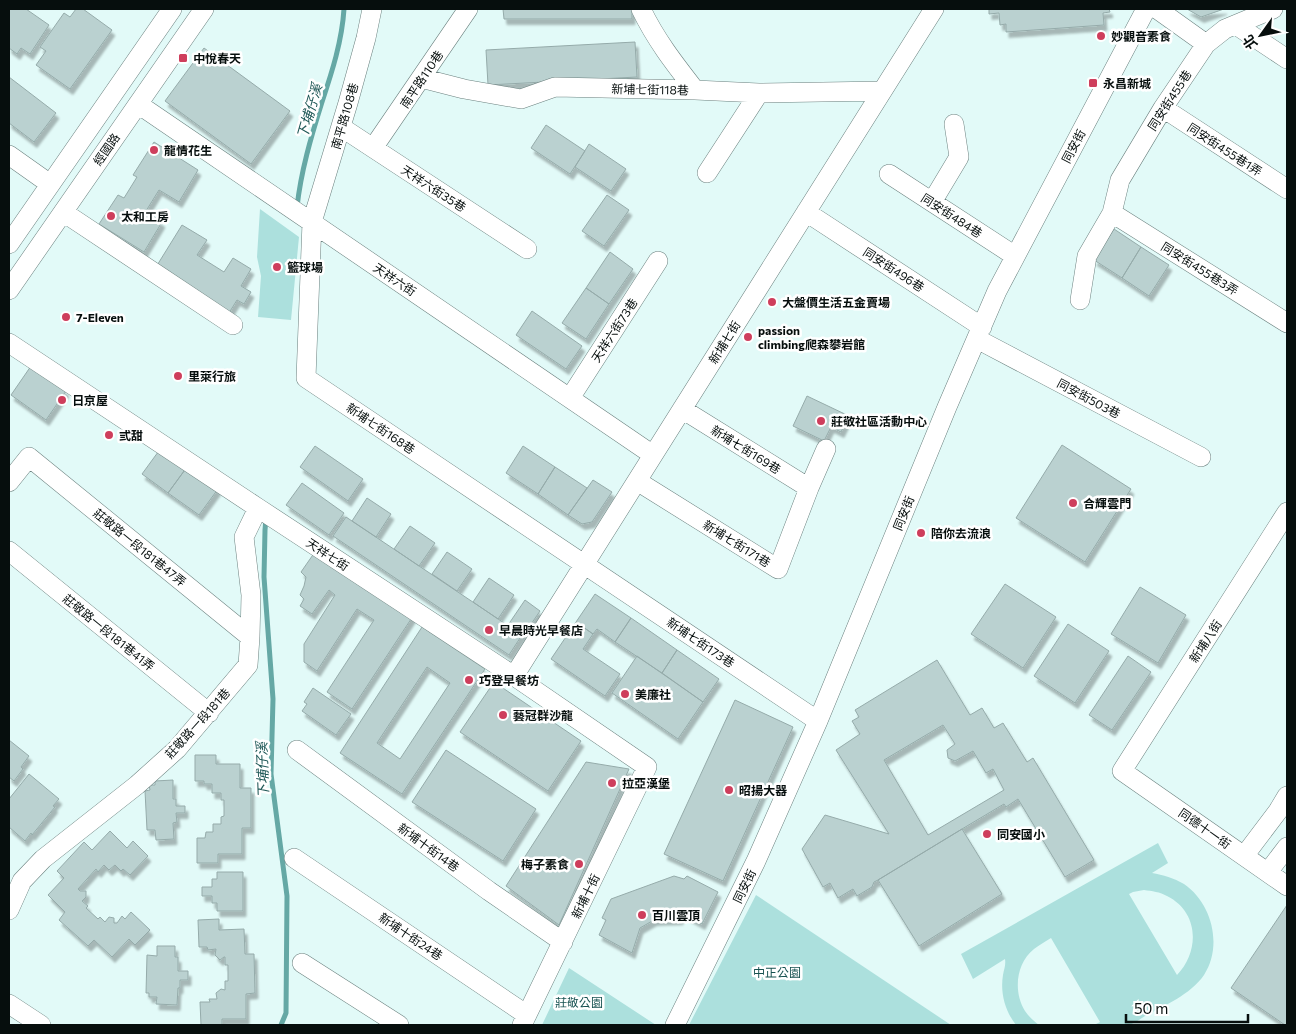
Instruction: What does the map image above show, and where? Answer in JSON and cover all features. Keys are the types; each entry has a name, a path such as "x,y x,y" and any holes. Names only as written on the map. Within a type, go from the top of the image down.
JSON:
{"street":[{"name":"經國路","path":"9,244 172,9"},
{"name":"經國路","path":"9,290 204,9"},
{"name":"南平路108巷","path":"308,220 341,127 366,38 372,9"},
{"name":"南平路110巷","path":"373,148 468,9"},
{"path":"641,9 664,50 695,90"},
{"name":"新埔七街","path":"514,676 934,9"},
{"name":"同安街","path":"675,1025 756,861 818,721 947,407 997,291 1146,9"},
{"path":"1157,9 1206,44"},
{"name":"同安街455巷","path":"1080,300 1087,256 1112,213 1120,180 1163,108 1206,44 1225,29 1273,9"},
{"path":"1236,25 1287,59"},
{"name":"新埔七街118巷","path":"421,78 464,89 521,98 555,87 760,93 882,91"},
{"path":"707,173 760,93"},
{"name":"天祥六街","path":"138,104 653,455"},
{"name":"同安街455巷1弄","path":"1163,108 1287,189"},
{"path":"932,202 959,157 954,124"},
{"name":"天祥六街35巷","path":"341,127 527,249"},
{"path":"9,155 50,184"},
{"name":"同安街484巷","path":"889,174 1015,256"},
{"path":"63,212 232,325"},
{"name":"同安街496巷","path":"806,212 979,333"},
{"name":"同安街455巷3弄","path":"1112,213 1287,324"},
{"name":"新埔七街168巷","path":"308,220 306,378 584,564"},
{"name":"天祥六街73巷","path":"570,398 658,261"},
{"name":"同安街503巷","path":"979,333 1201,457"},
{"name":"天祥七街","path":"9,343 514,676 647,767"},
{"name":"新埔七街169巷","path":"682,409 809,488"},
{"name":"新埔七街171巷","path":"637,481 778,569 826,449"},
{"name":"莊敬路一段181巷47弄","path":"9,482 29,457 250,637"},
{"name":"新埔八街","path":"1122,771 1287,512"},
{"name":"莊敬路一段181巷","path":"9,910 22,881 43,859 137,785 177,749 248,665 251,595 244,537 265,513"},
{"name":"莊敬路一段181巷41弄","path":"9,551 209,713"},
{"name":"新埔七街173巷","path":"584,564 818,721"},
{"name":"新埔十街14巷","path":"297,750 481,886 563,942"},
{"name":"新埔十街","path":"524,1020 647,767"},
{"name":"同德十一街","path":"1122,771 1287,886"},
{"path":"1244,856 1287,796"},
{"path":"1268,872 1287,846"},
{"name":"新埔十街24巷","path":"294,858 524,1020"},
{"path":"302,963 399,1025"},
{"path":"9,1004 41,1025"}],"green space":[{"name":"籃球場","path":"260,209 299,237 291,320 258,317 261,276 257,257"},
{"path":"1158,843 1168,863 1152,873 1176,880 1194,892 1208,913 1212,926 1213,951 1210,964 1198,982 1177,999 1135,1023 1121,1026 1094,1025 1100,1022 1051,938 1028,955 1023,962 1018,978 1021,1003 1028,1015 1039,1025 1016,1025 1009,1014 1002,988 1005,959 973,979 961,954","holes":["1144,890 1164,895 1178,903 1190,922 1193,932 1190,955 1177,975 1129,894"]},
{"name":"中正公園","path":"756,895 951,1025 689,1025"},
{"name":"莊敬公園","path":"569,968 656,1025 542,1025"}],"building":[{"path":"9,9 26,9 49,25 30,54 21,48 17,54 9,48"},
{"path":"76,9 83,9 112,30 70,89 36,65 46,51 40,47 64,13 70,17"},
{"path":"503,9 632,9 632,19 504,19"},
{"path":"989,9 1109,9 1110,12 1103,13 1104,25 1006,32 1006,24 1000,25 999,13 989,14"},
{"path":"1187,9 1224,9 1201,17"},
{"path":"635,42 637,77 488,85 486,50"},
{"path":"204,48 290,111 251,164 165,101"},
{"path":"9,77 56,113 34,142 9,123"},
{"path":"546,125 585,151 570,174 531,148"},
{"path":"154,142 198,170 179,202 159,190 146,211 162,222 144,252 99,224 118,195 124,198 137,177 133,175"},
{"path":"589,144 626,169 611,191 575,167"},
{"path":"607,195 629,210 604,246 582,231"},
{"path":"182,225 207,240 197,255 224,272 233,258 251,269 241,286 251,292 244,304 237,300 229,313 156,267"},
{"path":"1114,229 1141,247 1122,278 1094,260"},
{"path":"1141,247 1169,265 1149,296 1122,278"},
{"path":"610,252 633,269 609,304 586,288"},
{"path":"586,288 609,304 586,339 562,323"},
{"path":"532,311 582,346 566,369 516,335"},
{"path":"31,366 66,391 46,420 11,395"},
{"name":"莊敬社區活動中心","path":"807,396 849,416 841,432 831,427 824,441 793,426"},
{"name":"合輝雲門","path":"1062,445 1131,489 1085,562 1016,518"},
{"path":"315,446 363,479 348,501 300,467"},
{"path":"523,446 555,467 538,494 506,473"},
{"path":"161,448 187,467 168,493 142,474"},
{"path":"187,467 218,489 199,515 168,493"},
{"path":"555,467 587,488 568,515 538,494"},
{"path":"593,480 612,492 592,522 582,524 568,515"},
{"path":"302,483 344,513 329,535 286,505"},
{"path":"367,498 391,514 376,537 352,521"},
{"path":"346,517 522,635 509,655 333,536"},
{"path":"410,526 435,543 419,566 394,549"},
{"path":"317,549 415,613 352,709 327,692 374,620 357,609 317,671 304,662 304,644 335,595 329,590 312,614 300,606 304,599 300,595 306,577 301,572"},
{"path":"447,552 472,569 457,591 432,574"},
{"path":"489,578 514,595 498,619 473,602"},
{"path":"1005,584 1056,617 1023,668 971,634"},
{"path":"1140,587 1186,615 1158,663 1111,634"},
{"path":"595,594 631,618 615,642 597,629 593,634 576,622"},
{"path":"525,600 540,611 523,636 508,625"},
{"path":"631,618 677,650 662,673 615,642"},
{"path":"576,622 593,634 583,649 620,674 605,696 551,659"},
{"path":"1068,624 1109,651 1075,703 1034,676"},
{"path":"422,627 485,669 402,794 340,753","holes":["427,667 450,683 400,759 377,743"]},
{"path":"677,650 719,679 703,702 662,673"},
{"path":"637,656 703,702 678,739 612,693"},
{"path":"1128,656 1151,672 1112,730 1089,715"},
{"path":"937,660 970,715 982,708 994,728 1003,723 1027,762 1033,758 1094,860 1065,877 1018,799 1006,807 1004,804 874,882 872,887 857,896 853,889 838,898 830,883 823,887 802,849 825,815 889,834 836,750 860,734 852,721 859,717 855,710","holes":["943,725 955,744 947,750 948,758 955,761 973,751 986,773 993,769 1004,790 928,835 884,760"]},
{"path":"494,682 581,741 548,791 460,732"},
{"path":"313,688 351,714 336,735 302,711 307,704 304,702"},
{"name":"昭揚大器","path":"735,700 793,727 723,881 664,854"},
{"path":"9,740 29,756 21,767 23,769 14,781 9,777"},
{"path":"446,750 536,809 503,861 412,802"},
{"path":"195,755 216,755 216,764 240,764 240,788 251,788 251,828 242,828 242,854 218,854 218,863 197,863 197,838 205,838 206,832 213,832 213,824 221,824 221,817 224,816 224,800 221,800 221,793 212,793 212,784 204,784 204,781 195,781"},
{"path":"586,762 629,769 559,925 506,886"},
{"path":"29,774 59,799 53,806 55,807 25,841 9,827 9,799"},
{"path":"173,780 173,799 176,799 176,806 185,806 185,813 176,813 177,822 173,823 174,839 156,840 155,830 147,830 145,791 150,790 149,785 155,785 155,781"},
{"path":"962,829 1002,894 919,946 878,880"},
{"path":"110,831 127,848 133,841 148,856 130,875 123,869 121,871 115,865 109,870 104,865 98,872 96,869 78,889 86,891 86,897 82,901 88,906 86,908 98,919 100,917 105,922 109,917 114,918 114,923 117,923 122,916 125,919 131,912 150,930 135,945 129,939 112,957 94,940 88,946 59,920 65,912 48,895 64,878 57,871 84,842 92,850"},
{"path":"217,872 243,872 243,911 217,911 217,903 212,903 212,896 202,896 202,887 212,887 212,879 217,879"},
{"name":"百川雲頂","path":"674,876 684,879 687,876 718,892 702,924 682,913 680,919 654,920 640,928 632,953 599,935 606,920 602,918 611,899"},
{"path":"1287,905 1287,1025 1285,1025 1231,988"},
{"path":"219,919 219,930 244,929 245,954 254,954 255,993 246,994 246,1019 222,1019 222,1025 201,1025 200,1002 210,1002 209,999 217,999 216,993 221,989 225,990 225,981 228,981 228,965 225,965 225,957 220,960 215,955 216,949 208,950 207,947 199,947 198,920"},
{"path":"157,946 175,946 175,957 178,957 178,971 188,971 188,980 180,980 177,1005 156,1004 157,997 149,997 149,993 146,993 147,955 157,956"}],"waterway":[{"name":"下埔仔溪","path":"297,207 307,154 339,45 344,9"},
{"name":"下埔仔溪","path":"266,518 264,577 273,699 271,774 287,896 286,1013 281,1025"}],"place":[{"name":"妙觀音素食","path":"1101,36"},
{"name":"中悅春天","path":"183,58"},
{"name":"永昌新城","path":"1093,83"},
{"name":"龍情花生","path":"154,150"},
{"name":"太和工房","path":"111,216"},
{"name":"籃球場","path":"277,267"},
{"name":"大盤價生活五金賣場","path":"772,302"},
{"name":"7-Eleven","path":"66,317"},
{"name":"passion climbing爬森攀岩館","path":"748,337"},
{"name":"里萊行旅","path":"178,376"},
{"name":"日京屋","path":"62,400"},
{"name":"莊敬社區活動中心","path":"821,421"},
{"name":"弎甜","path":"109,435"},
{"name":"合輝雲門","path":"1073,503"},
{"name":"陪你去流浪","path":"921,533"},
{"name":"早晨時光早餐店","path":"489,630"},
{"name":"巧登早餐坊","path":"469,680"},
{"name":"美廉社","path":"625,694"},
{"name":"藝冠群沙龍","path":"503,715"},
{"name":"拉亞漢堡","path":"612,783"},
{"name":"昭揚大器","path":"729,790"},
{"name":"同安國小","path":"987,834"},
{"name":"梅子素食","path":"579,864"},
{"name":"百川雲頂","path":"642,915"}]}
